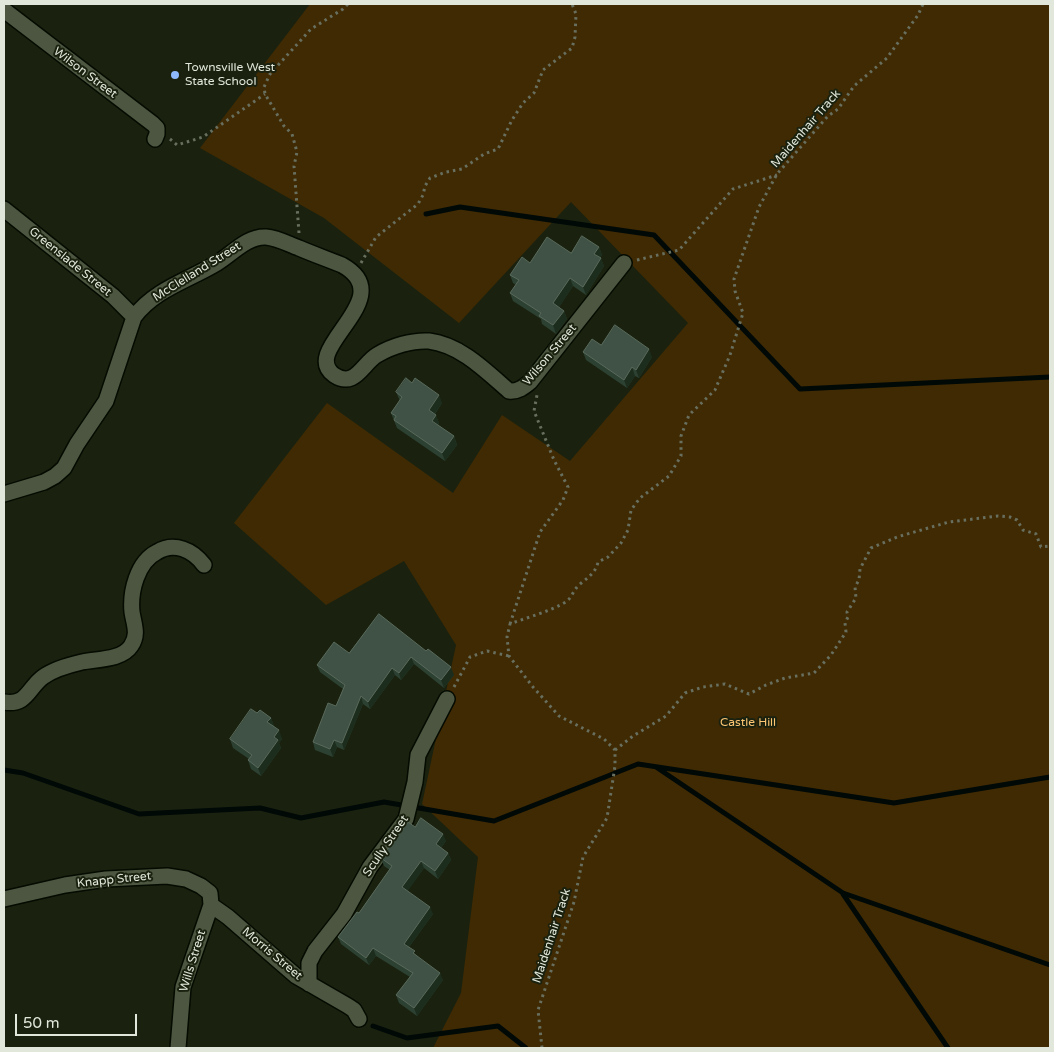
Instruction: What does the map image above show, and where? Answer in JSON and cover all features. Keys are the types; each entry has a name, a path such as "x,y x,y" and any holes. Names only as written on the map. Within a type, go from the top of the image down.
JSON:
{"street":[{"name":"Wilson Street","path":"4,10 84,72 156,134"},
{"name":"Greenslade Street","path":"4,209 113,296 134,317"},
{"name":"McClelland Street","path":"4,494 44,482 64,468 77,444 106,401 134,317 149,302 168,288 217,263 242,244 260,237 275,238 300,249"},
{"path":"300,249 342,264 355,275"},
{"name":"Wilson Street","path":"355,275 360,288 360,299 354,313 330,348 326,359 328,368 335,375 346,379 352,378 378,354 407,343 423,341 449,348 469,358 484,368 509,390 516,391 530,382 624,263"},
{"path":"4,702 14,703 20,701 27,696 40,680 56,671 82,662 117,656 128,650 134,641 136,631 132,613 134,590 144,563 154,553 164,548 178,548 190,552 204,565"},
{"name":"Scully Street","path":"309,984 309,963 315,951 344,914 370,867 405,822 413,794 418,754 447,699"},
{"name":"Knapp Street","path":"4,899 65,885 124,878 167,876 186,879 201,886 210,893 211,905"},
{"name":"Morris Street","path":"211,905 228,917 277,960 309,984 354,1010 360,1019"},
{"name":"Wills Street","path":"178,1048 183,987 211,905"},
{"path":"277,960 301,962 315,951"}],"path":[{"path":"300,249 294,166 297,152 292,134 284,126 265,94 266,81 310,29 348,4"},
{"path":"355,275 376,237 418,204 430,178 462,169 484,154 498,149 512,120 523,103 534,93 543,70 572,48 576,14 572,4"},
{"name":"Maidenhair Track","path":"510,624 566,602 578,586 596,569 598,562 608,557 620,543 628,530 631,510 640,498 668,476 681,456 681,436 689,415 714,390 730,355 743,313 735,291 734,279 759,207 777,174 828,116 838,109 854,86 887,58 918,16 923,4"},
{"path":"156,134 177,145 204,137 265,94"},
{"path":"624,263 679,250 733,189 777,174"},
{"path":"530,382 537,395 534,411 554,460 568,487 562,500 540,532 510,624 507,636 508,656 559,716 604,738 615,750 633,736 666,716 685,693 703,687 725,684 749,694 784,678 814,673 832,655 846,632 847,612 856,598 855,587 859,580 860,569 871,548 897,537 949,522 998,516 1017,520 1023,530 1036,534 1041,547 1050,546"},
{"path":"447,699 470,658 487,651 508,656"},
{"name":"Maidenhair Track","path":"542,1048 538,1010 574,902 583,857 607,818 615,766 615,750"}],"green space":[{"name":"Castle Hill","path":"310,4 1050,4 1050,1048 433,1048 461,993 478,857 422,804 456,645 404,561 326,605 234,523 327,403 453,493 502,415 570,461 688,323 571,202 459,323 324,218 200,148"}],"building":[{"path":"582,236 599,247 594,254 601,258 583,287 570,278 553,303 564,311 553,325 539,316 541,313 510,293 519,280 510,275 522,257 530,263 547,237 571,253"},
{"path":"615,325 649,349 636,370 632,367 624,380 583,352 592,339 601,345"},
{"path":"406,378 412,383 415,378 439,395 429,410 436,415 432,421 454,436 442,453 394,420 396,416 391,413 402,397 396,392"},
{"path":"379,614 426,651 428,649 451,667 441,680 411,657 399,673 392,668 368,702 361,696 342,743 334,740 330,749 313,742 328,703 336,706 345,685 317,665 334,642 349,653"},
{"path":"251,709 257,713 260,710 271,718 267,722 279,730 274,737 278,740 258,768 248,760 252,755 230,739"},
{"path":"421,818 443,834 436,844 448,853 435,871 421,861 402,887 430,907 404,944 440,973 414,1008 396,995 413,973 373,948 366,958 338,937 357,912 359,913 392,866 381,858 408,822 415,827"}],"waterway":[{"path":"426,214 460,207 654,235 800,389 1050,377"},
{"path":"4,770 23,773 139,814 260,808 301,818 384,802 494,821 638,764 894,803 1050,777"},
{"path":"656,767 843,893 1050,965"},
{"path":"843,894 948,1048"},
{"path":"373,1026 407,1038 498,1026 526,1048"}],"place":[{"name":"Townsville West State School","path":"175,75"}]}
